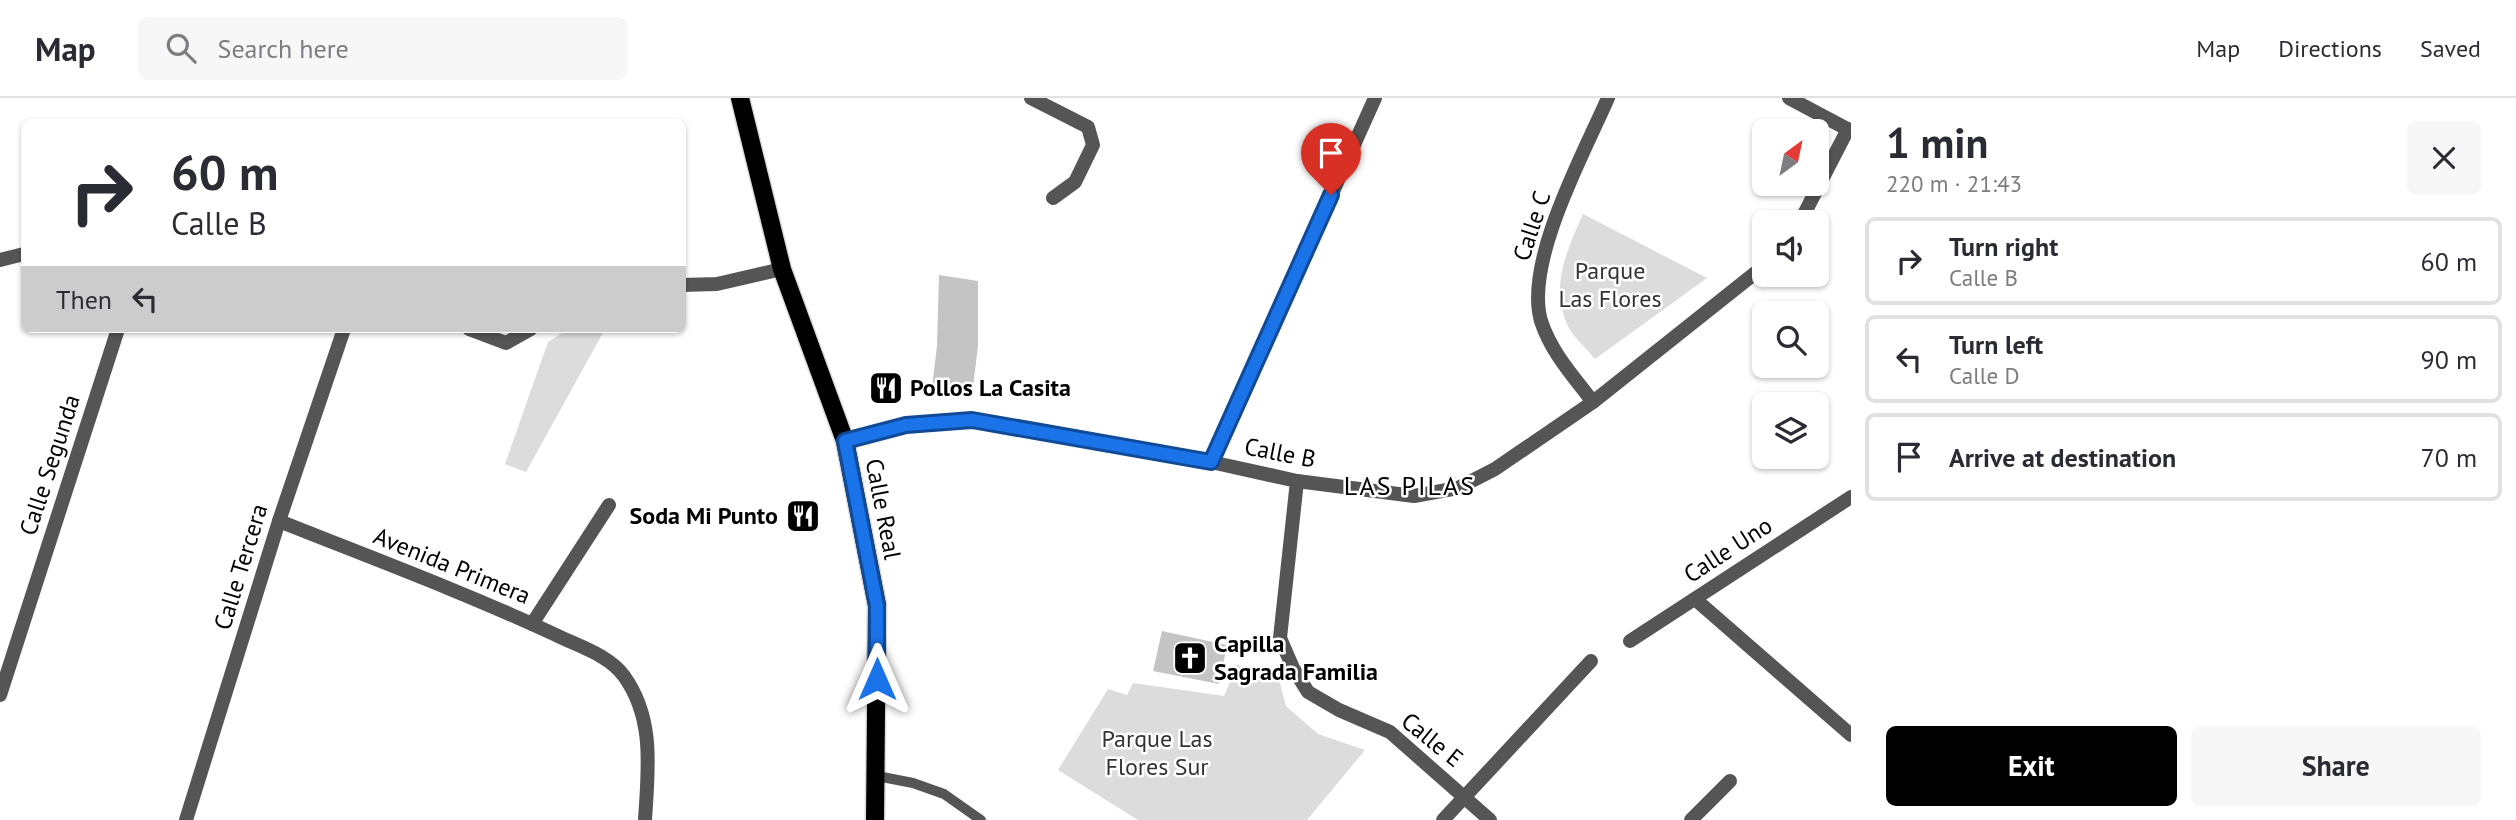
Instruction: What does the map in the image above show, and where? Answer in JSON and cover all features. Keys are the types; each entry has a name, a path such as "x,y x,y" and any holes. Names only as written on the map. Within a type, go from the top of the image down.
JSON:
{"main road":[{"name":"Calle Real","path":"740,98 782,269 845,441 877,606 875,820"}],"street":[{"path":"1031,98 1088,127 1093,145 1075,181 1053,198"},
{"path":"1211,462 1375,98"},
{"name":"Calle C","path":"1593,402 1556,356 1540,319 1539,276 1553,224 1608,98"},
{"path":"1789,98 1849,130 1806,210"},
{"path":"0,260 21,255"},
{"path":"686,285 718,284 782,269"},
{"name":"Calle B","path":"845,441 906,425 972,420 1211,462 1297,481 1414,496 1458,488 1495,469 1593,402 1752,276"},
{"name":"Calle Segunda","path":"0,695 117,333"},
{"name":"Calle Tercera","path":"186,820 279,521 344,333"},
{"path":"480,333 506,343 524,333"},
{"name":"Calle E","path":"1297,481 1280,638 1293,668 1308,692 1339,710 1390,732 1490,820"},
{"name":"Calle Uno","path":"1630,641 1851,497"},
{"path":"532,624 609,505"},
{"name":"Avenida Primera","path":"279,521 532,624 605,659 623,674 637,698 648,733 645,820"},
{"path":"1695,599 1851,735"},
{"path":"1443,820 1591,661"},
{"path":"1691,820 1730,781"}],"lane":[{"path":"877,776 913,783 944,794 981,820"}],"green space":[{"name":"Parque Las Flores","path":"1583,214 1707,278 1595,359 1569,328 1560,296 1566,255"},
{"path":"562,333 603,333 526,472 505,464 548,342"},
{"name":"Parque Las Flores Sur","path":"1237,665 1278,676 1286,706 1318,734 1365,750 1307,820 1138,820 1058,770 1108,689 1127,695 1133,683 1224,696"}],"building":[{"path":"939,275 978,281 978,346 973,387 932,387 937,346"},
{"name":"Capilla Sagrada Familia","path":"1162,631 1227,645 1219,684 1153,671"}],"place":[{"name":"Pollos La Casita","path":"886,388"},
{"name":"Soda Mi Punto","path":"803,516"},
{"name":"Capilla Sagrada Familia","path":"1190,658"}],"district":[{"name":"LAS PILAS","path":"1410,486"}],"route":[{"path":"877,679 877,606 845,441 906,425 972,420 1211,462 1331,195"}]}
